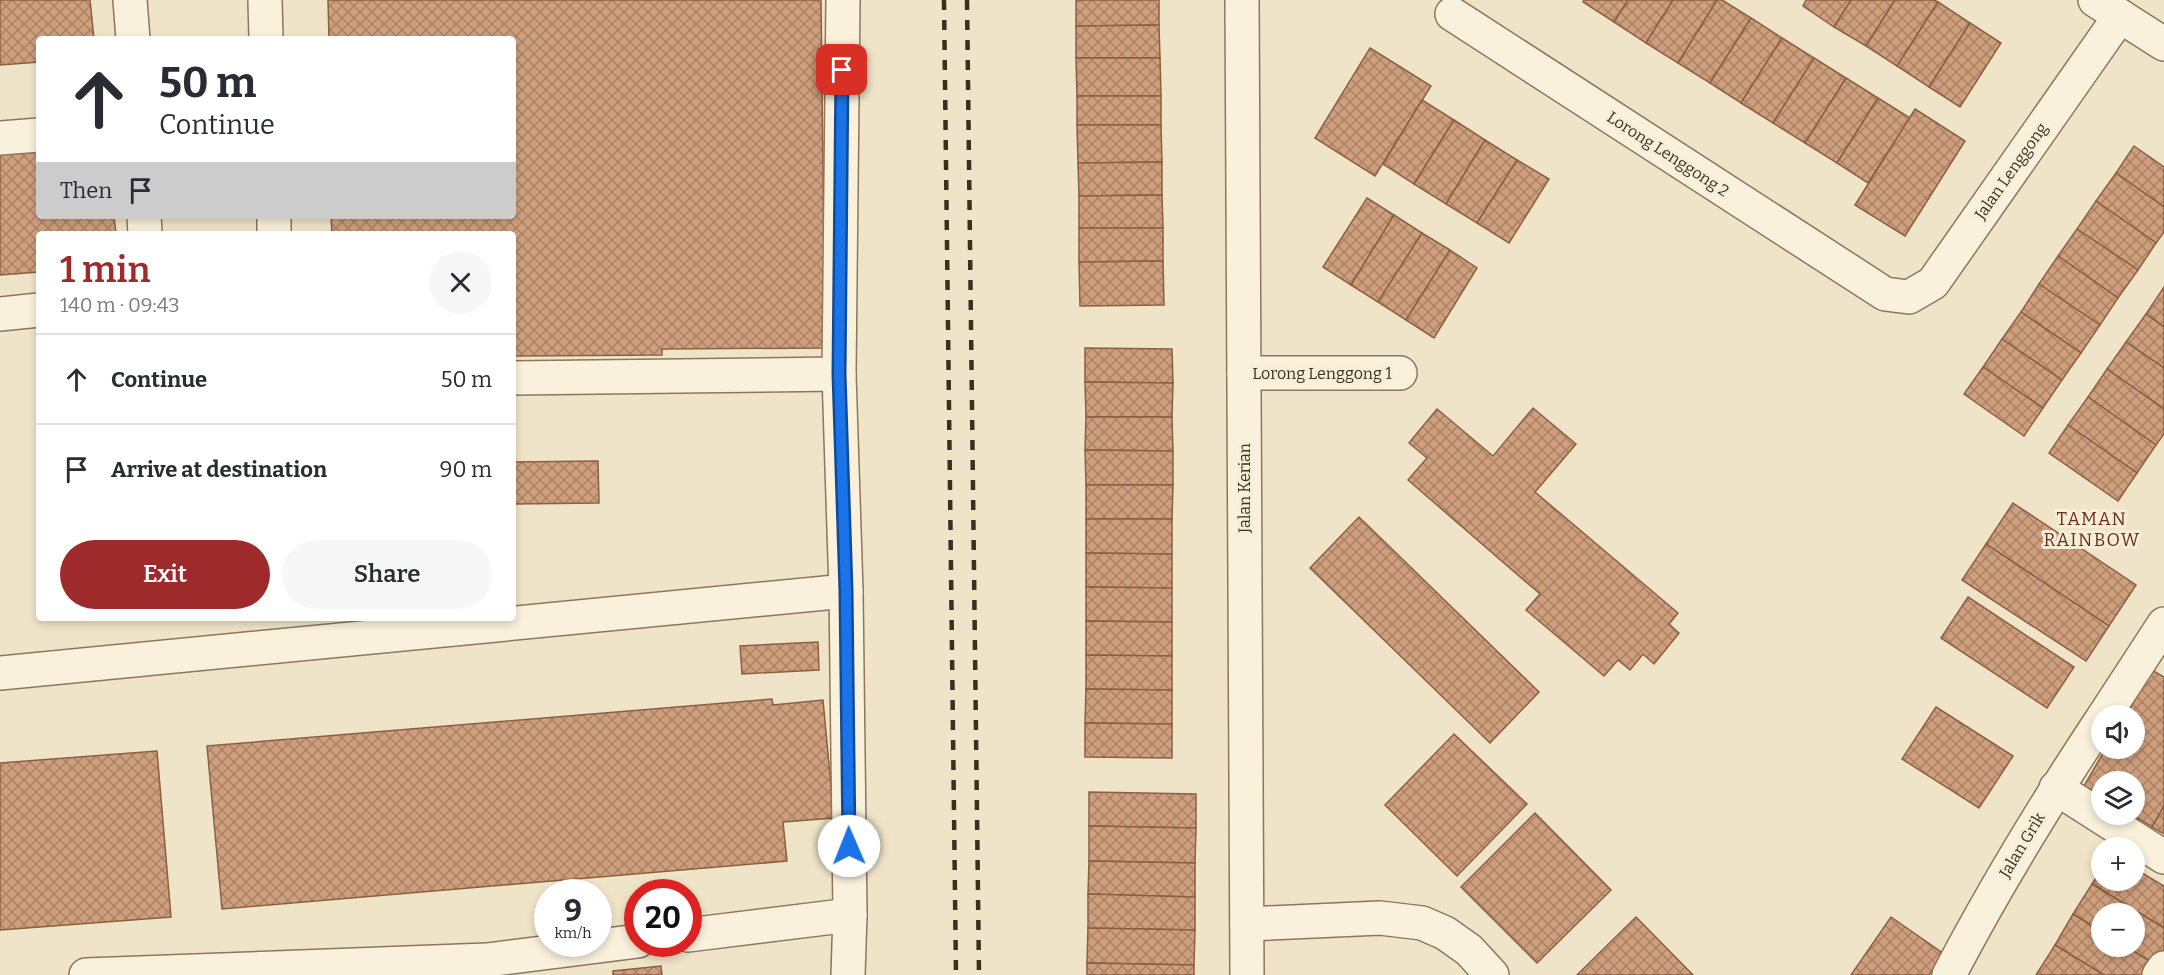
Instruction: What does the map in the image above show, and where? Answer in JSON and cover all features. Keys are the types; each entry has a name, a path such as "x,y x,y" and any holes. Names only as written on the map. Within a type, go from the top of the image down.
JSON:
{"street":[{"path":"129,0 133,36"},
{"path":"265,0 267,36"},
{"path":"843,0 839,374 846,591 850,915 848,975"},
{"name":"Jalan Kerian","path":"1242,0 1248,975"},
{"path":"2107,8 2164,44"},
{"name":"Jalan Lenggong","path":"1885,294 1909,297 1933,283 2107,8"},
{"name":"Lorong Lenggong 2","path":"1452,14 1885,294"},
{"path":"0,138 36,135"},
{"path":"0,314 36,310"},
{"name":"Lorong Lenggong 1","path":"1244,373 1400,373"},
{"path":"516,378 839,374"},
{"path":"516,618 846,591"},
{"path":"0,673 483,621"},
{"path":"2111,705 2164,626"},
{"name":"Jalan Grik","path":"1949,975 1985,905 2056,788 2091,736"},
{"path":"2056,788 2164,857"},
{"path":"702,933 850,915"},
{"path":"1247,924 1380,918 1422,923 1445,933 1469,950 1492,975"},
{"path":"86,975 487,967 624,943"},
{"path":"2159,975 2164,968"}],"building":[{"path":"0,0 90,0 94,36 36,36 36,62 0,65"},
{"path":"328,0 821,0 825,348 662,349 662,355 516,356 516,231 332,231 331,219 516,219 516,36 329,36"},
{"path":"1076,0 1159,0 1159,25 1076,26"},
{"path":"1584,0 1628,0 1614,22 1583,2"},
{"path":"1628,0 1673,0 1646,43 1614,22"},
{"path":"1673,0 1717,0 1678,63 1646,43"},
{"path":"1717,0 1722,0 1751,18 1710,83 1678,63"},
{"path":"1806,0 1851,0 1834,27 1803,6"},
{"path":"1851,0 1895,0 1866,46 1834,27"},
{"path":"1895,0 1934,0 1938,2 1897,66 1866,46"},
{"path":"1938,2 1970,23 1929,87 1897,66"},
{"path":"1751,18 1782,38 1741,103 1710,83"},
{"path":"1970,23 2001,43 1960,107 1929,87"},
{"path":"1159,25 1160,58 1076,58 1076,26"},
{"path":"1782,38 1814,58 1773,123 1741,103"},
{"path":"1370,48 1431,86 1375,176 1315,138"},
{"path":"1076,58 1160,58 1161,96 1077,96"},
{"path":"1814,58 1846,78 1805,143 1773,123"},
{"path":"1846,78 1878,98 1837,163 1805,143"},
{"path":"1077,96 1161,96 1161,125 1077,125"},
{"path":"1878,98 1910,118 1868,183 1837,163"},
{"path":"1422,100 1454,120 1414,184 1383,164"},
{"path":"1915,109 1965,141 1905,236 1855,205"},
{"path":"1454,120 1485,140 1446,204 1414,184"},
{"path":"1077,125 1161,125 1162,162 1078,163"},
{"path":"1485,140 1517,160 1477,223 1446,204"},
{"path":"36,143 36,219 114,219 116,231 36,231 36,272 0,275 0,146"},
{"path":"2134,146 2164,167 2164,207 2116,173"},
{"path":"1517,160 1549,179 1509,243 1477,223"},
{"path":"1162,162 1162,195 1079,196 1078,163"},
{"path":"2116,173 2164,207 2164,232 2156,243 2096,201"},
{"path":"1162,195 1163,228 1079,228 1079,196"},
{"path":"1367,198 1394,215 1351,285 1323,267"},
{"path":"2096,201 2156,243 2138,270 2077,229"},
{"path":"1394,215 1422,233 1378,302 1351,285"},
{"path":"1079,228 1163,228 1163,261 1079,262"},
{"path":"2077,229 2138,270 2118,298 2058,256"},
{"path":"1422,233 1450,250 1406,320 1378,302"},
{"path":"1450,250 1477,268 1434,338 1406,320"},
{"path":"2058,256 2118,298 2100,325 2039,284"},
{"path":"1163,261 1164,305 1080,306 1079,262"},
{"path":"2039,284 2100,325 2081,353 2021,312"},
{"path":"2164,287 2164,327 2146,314"},
{"path":"2021,312 2081,353 2062,380 2002,339"},
{"path":"2146,314 2164,327 2164,368 2126,342"},
{"path":"2002,339 2062,380 2043,408 1983,367"},
{"path":"2126,342 2164,368 2164,409 2107,369"},
{"path":"1085,348 1172,349 1173,383 1085,382"},
{"path":"1983,367 2043,408 2024,436 1964,394"},
{"path":"2107,369 2164,409 2164,434 2156,445 2088,397"},
{"path":"1085,382 1173,383 1172,417 1086,417"},
{"path":"2088,397 2156,445 2137,473 2068,425"},
{"path":"1533,408 1576,444 1535,492 1678,613 1669,624 1679,633 1654,664 1643,654 1630,670 1618,660 1604,676 1526,610 1540,594 1408,480 1427,458 1409,443 1437,409 1493,456"},
{"path":"1086,417 1172,417 1173,451 1085,450"},
{"path":"2068,425 2137,473 2118,501 2049,453"},
{"path":"1085,450 1173,451 1173,485 1086,485"},
{"path":"598,461 599,503 516,504 516,462"},
{"path":"1086,485 1173,485 1172,519 1086,519"},
{"path":"2013,503 2136,585 2109,626 1986,544"},
{"path":"1359,517 1539,692 1490,743 1310,568"},
{"path":"1086,519 1172,519 1172,554 1086,553"},
{"path":"1986,544 2109,626 2086,661 1962,580"},
{"path":"1086,553 1172,554 1172,588 1086,587"},
{"path":"1086,587 1172,588 1172,622 1086,621"},
{"path":"1968,597 2074,667 2047,708 1941,638"},
{"path":"1086,621 1172,622 1172,656 1086,655"},
{"path":"818,642 819,670 742,674 740,646"},
{"path":"1086,655 1172,656 1172,690 1086,689"},
{"path":"2152,670 2164,677 2164,806 2152,827 2145,823 2145,771 2093,771 2100,759 2145,759 2145,705 2132,705"},
{"path":"1086,689 1172,690 1172,724 1085,723"},
{"path":"772,699 773,705 823,700 834,818 783,822 787,861 575,879 534,879 534,882 222,909 207,746"},
{"path":"1936,707 2013,756 1979,808 1902,759"},
{"path":"1085,723 1172,724 1172,758 1085,757"},
{"path":"1454,734 1527,804 1457,876 1385,805"},
{"path":"157,751 171,917 0,930 0,763"},
{"path":"2091,774 2091,790 2084,786"},
{"path":"1089,792 1196,794 1196,828 1089,826"},
{"path":"2164,806 2164,834 2152,827"},
{"path":"1535,813 1611,890 1537,963 1461,887"},
{"path":"1089,826 1196,828 1195,863 1089,861"},
{"path":"1089,861 1195,863 1195,897 1088,894"},
{"path":"2145,875 2164,886 2164,928 2145,916 2145,903 2123,903 2103,891 2145,891"},
{"path":"2091,886 2091,891 2103,891 2123,903 2091,903 2091,925 2073,914"},
{"path":"1088,894 1195,897 1195,930 1088,928"},
{"path":"2073,914 2091,925 2091,957 2143,957 2156,965 2150,975 2104,975 2055,945"},
{"path":"2145,916 2164,928 2164,951 2156,965 2143,957 2145,957"},
{"path":"1636,917 1693,975 1577,975"},
{"path":"1891,917 1944,954 1929,975 1851,975"},
{"path":"1088,928 1195,930 1194,965 1087,963"},
{"path":"2055,945 2104,975 2036,975"},
{"path":"1087,963 1194,965 1194,975 1087,975"},
{"path":"661,966 662,975 613,975 613,971"}],"railway":[{"path":"944,0 956,975"},
{"path":"967,0 979,975"}],"district":[{"name":"TAMAN RAINBOW","path":"2092,529"}],"route":[{"path":"842,70 839,374 846,591 849,846"}]}
